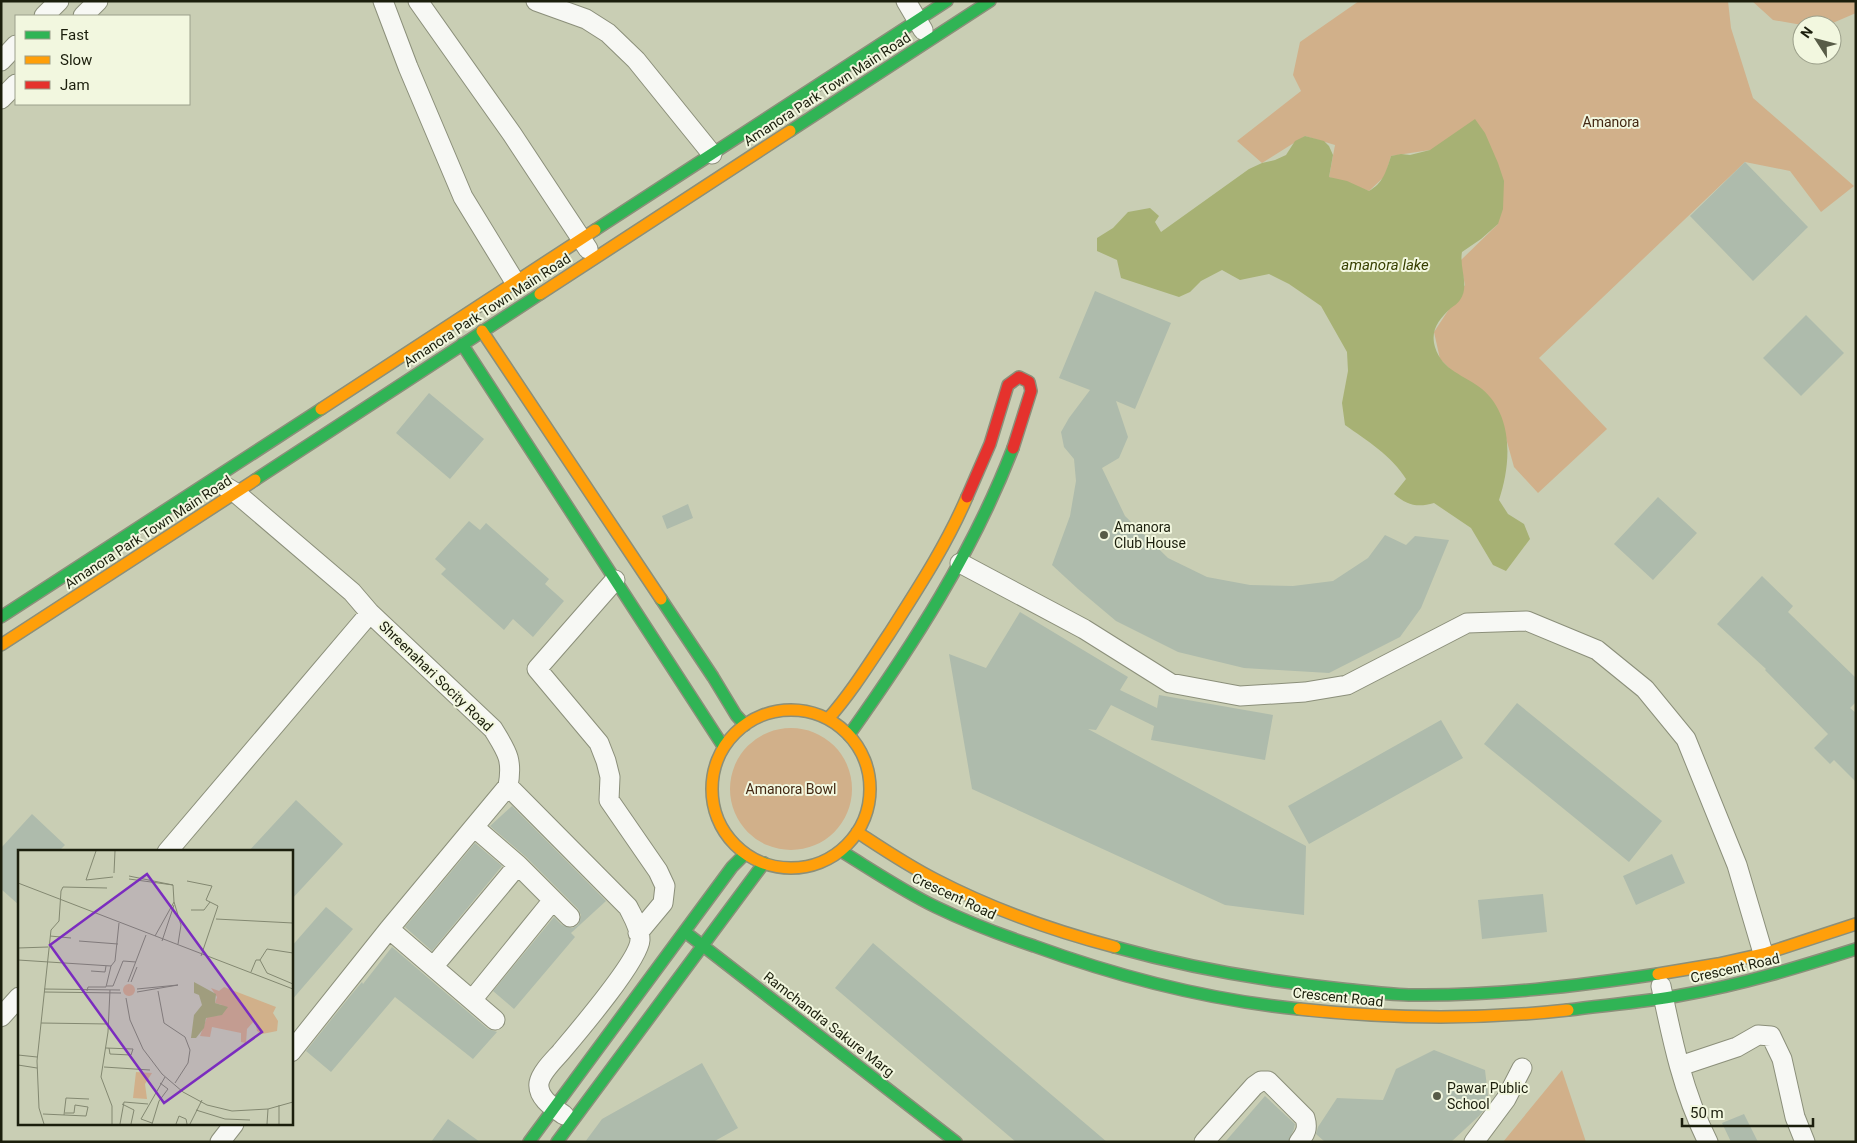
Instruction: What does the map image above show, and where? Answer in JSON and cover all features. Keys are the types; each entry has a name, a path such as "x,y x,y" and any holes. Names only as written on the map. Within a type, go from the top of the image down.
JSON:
{"main road":[{"name":"Amanora Park Town Main Road","path":"1,617 947,1"},
{"name":"Amanora Park Town Main Road","path":"1,645 990,1"},
{"path":"482,331 744,725"},
{"path":"462,344 723,746"},
{"path":"828,719 848,698 919,588 957,520 990,444 1008,385 1019,377 1029,382 1031,391 1012,452 978,530 939,601 849,735"},
{"path":"786,710 810,712 828,719 849,735 859,747 866,761 870,776 868,807 857,832 841,851 819,863 804,867 773,866 745,854 724,831 717,817 713,802 714,771 723,746 744,725 764,715 786,710"},
{"name":"Crescent Road","path":"857,832 913,868 960,892 1036,922 1150,956 1252,978 1337,989 1408,994 1466,994 1557,987 1694,969 1791,946 1856,924"},
{"name":"Crescent Road","path":"841,851 902,889 950,913 1028,944 1144,979 1264,1004 1325,1012 1407,1018 1477,1018 1560,1011 1698,992 1798,968 1856,949"},
{"path":"528,1142 732,867 745,854"},
{"path":"557,1142 764,863"},
{"name":"Ramchandra Sakure Marg","path":"684,931 932,1134 956,1142"}],"street":[{"path":"45,15 58,1"},
{"path":"84,15 98,1"},
{"path":"383,1 408,67 463,197 515,282"},
{"path":"418,1 512,134 594,259"},
{"path":"536,1 586,19 608,33 636,60 712,154"},
{"path":"906,1 918,20 928,42"},
{"path":"1,61 15,46"},
{"path":"1,99 15,85"},
{"name":"Shreenahari Socity Road","path":"212,479 236,493 352,592 370,613 493,729 506,750 511,769 508,786"},
{"path":"960,563 1084,629 1170,684 1240,696 1305,692 1347,685 1467,623 1527,622 1596,650 1645,689 1686,739 1737,865 1763,953"},
{"path":"615,580 537,670 600,743 610,777 609,800 658,871 665,886 663,903 638,932"},
{"path":"169,850 370,613"},
{"path":"292,1051 389,929 508,786 628,908 637,925 640,940 633,959 544,1073 539,1084 540,1092 545,1100 573,1121"},
{"path":"474,827 518,865 570,917"},
{"path":"433,968 518,865"},
{"path":"472,1000 553,900"},
{"path":"389,929 495,1020"},
{"path":"1659,974 1673,1046 1696,1118 1708,1142"},
{"path":"1,1016 18,998"},
{"path":"600,1003 638,1033"},
{"path":"1680,1066 1737,1047 1758,1035 1771,1036 1782,1059 1795,1117 1805,1142"},
{"path":"1474,1142 1506,1099 1522,1068"},
{"path":"1204,1142 1254,1086 1268,1081 1305,1118 1307,1126 1305,1134 1299,1142"},
{"path":"220,1142 232,1126"}],"green space":[{"name":"Amanora","path":"1359,1 1728,1 1731,28 1753,98 1854,186 1821,212 1790,171 1745,162 1539,358 1607,429 1538,493 1514,467 1504,431 1482,390 1452,371 1440,359 1434,332 1465,285 1460,261 1498,224 1430,150 1391,156 1385,176 1369,191 1329,177 1335,145 1305,136 1262,163 1237,141 1301,91 1293,75 1300,42"},
{"path":"1752,1 1856,1 1856,13 1842,19 1842,15 1792,15 1792,23 1773,20"},
{"name":"Amanora Bowl","path":"791,728 814,733 834,746 847,766 852,789 847,812 834,832 814,845 791,850 768,845 748,832 735,812 730,789 735,766 748,746 768,733"},
{"path":"1562,1070 1586,1142 1503,1142"}],"water":[{"name":"amanora lake","path":"1475,119 1485,133 1504,181 1503,209 1498,224 1462,252 1463,295 1439,321 1435,330 1434,341 1438,355 1443,362 1482,389 1492,400 1500,413 1505,427 1507,442 1506,472 1499,500 1508,514 1524,524 1530,539 1506,571 1493,565 1471,528 1434,503 1412,504 1403,501 1394,494 1406,479 1394,463 1345,425 1342,403 1348,371 1347,352 1321,306 1289,284 1269,274 1240,280 1222,270 1201,281 1190,292 1179,297 1121,278 1117,260 1097,251 1097,238 1113,228 1128,212 1150,208 1159,216 1155,222 1161,232 1249,169 1286,155 1295,141 1305,136 1324,141 1329,146 1333,155 1329,177 1347,181 1369,191 1381,181 1391,156 1410,155 1430,150"}],"building":[{"path":"1745,162 1808,227 1753,281 1690,216"},
{"name":"Amanora Club House","path":"1095,291 1171,323 1135,409 1116,401 1128,437 1119,458 1102,468 1125,516 1168,558 1207,577 1250,585 1293,586 1333,581 1368,558 1385,535 1406,545 1415,536 1449,540 1421,608 1400,637 1329,673 1244,668 1178,652 1116,621 1052,565 1070,516 1076,481 1074,459 1064,447 1061,432 1090,390 1059,378"},
{"path":"1806,315 1844,353 1801,396 1763,358"},
{"path":"429,393 484,439 450,479 396,433"},
{"path":"1658,497 1697,533 1653,580 1614,544"},
{"path":"688,504 693,518 667,529 662,516"},
{"path":"469,521 480,530 486,523 549,579 545,584 564,601 533,637 513,619 504,630 441,574 446,569 435,559"},
{"path":"1762,576 1793,606 1788,612 1856,678 1856,702 1850,708 1856,713 1856,782 1834,760 1830,764 1814,748 1828,734 1766,669 1717,624"},
{"path":"1020,612 1128,677 1120,690 1157,708 1159,695 1273,715 1265,760 1151,740 1154,726 1111,705 1096,730 1088,729 1306,846 1304,915 1225,905 972,789 949,654 986,668"},
{"path":"1517,703 1662,821 1629,862 1484,744"},
{"path":"1441,720 1463,758 1309,844 1288,806"},
{"path":"296,800 343,844 292,899 292,850 250,850"},
{"path":"512,806 606,901 571,933 575,937 514,1009 493,991 554,917 562,925 572,928 578,925 581,915 578,909 526,857 490,826"},
{"path":"32,814 65,845 60,850 18,850 18,904 1,889 1,848"},
{"path":"475,843 502,866 432,951 405,927"},
{"path":"1672,854 1685,883 1636,905 1623,876"},
{"path":"1543,894 1547,932 1482,939 1478,900"},
{"path":"326,907 353,929 292,1000 292,946"},
{"path":"873,943 1107,1142 1016,1142 835,988"},
{"path":"392,947 488,1029 497,1032 473,1059 395,997 331,1072 306,1051"},
{"name":"Pawar Public School","path":"1434,1050 1485,1070 1489,1104 1451,1142 1325,1142 1316,1134 1318,1127 1337,1098 1383,1100 1396,1069"},
{"path":"702,1063 738,1128 713,1142 585,1142 602,1119"},
{"path":"1265,1096 1295,1124 1288,1142 1225,1142"},
{"path":"1744,1114 1758,1142 1731,1142 1722,1123"},
{"path":"448,1119 480,1142 431,1142"}],"traffic: fast":[{"path":"595,230 947,1"},
{"path":"790,131 990,1"},
{"path":"255,480 540,294"},
{"path":"462,344 723,746"},
{"path":"1,617 321,409"},
{"path":"849,735 896,667 940,597 979,524 1013,448"},
{"path":"661,599 736,715 745,725"},
{"path":"841,851 936,907 984,928 1066,957 1165,986 1232,1000 1299,1009"},
{"path":"529,1142 732,867 745,854"},
{"path":"557,1142 764,863"},
{"path":"689,935 956,1142"},
{"path":"1115,947 1171,961 1256,978 1404,995 1505,992 1658,974"},
{"path":"1568,1010 1654,1000 1704,991 1770,975 1856,949"}],"traffic: slow":[{"path":"540,294 790,131"},
{"path":"321,409 595,230"},
{"path":"482,331 661,599"},
{"path":"1,645 255,480"},
{"path":"828,719 860,678 910,601 940,550 967,497"},
{"path":"783,710 799,710 814,713 828,719 847,733 857,745 867,766 870,789 867,812 857,833 847,845 835,855 814,865 799,868 783,868 768,865 747,855 725,833 715,812 712,797 712,781 715,766 725,745 747,723 768,713 783,710"},
{"path":"857,832 916,869 957,891 1001,910 1046,926 1115,947"},
{"path":"1658,974 1718,964 1767,953 1856,924"},
{"path":"1299,1009 1367,1015 1434,1017 1467,1017 1568,1010"}],"traffic: jam":[{"path":"967,497 990,444 1008,385 1019,377 1029,382 1031,391 1013,448"}],"place":[{"name":"Amanora Club House","path":"1104,535"},
{"name":"Pawar Public School","path":"1437,1096"}]}
